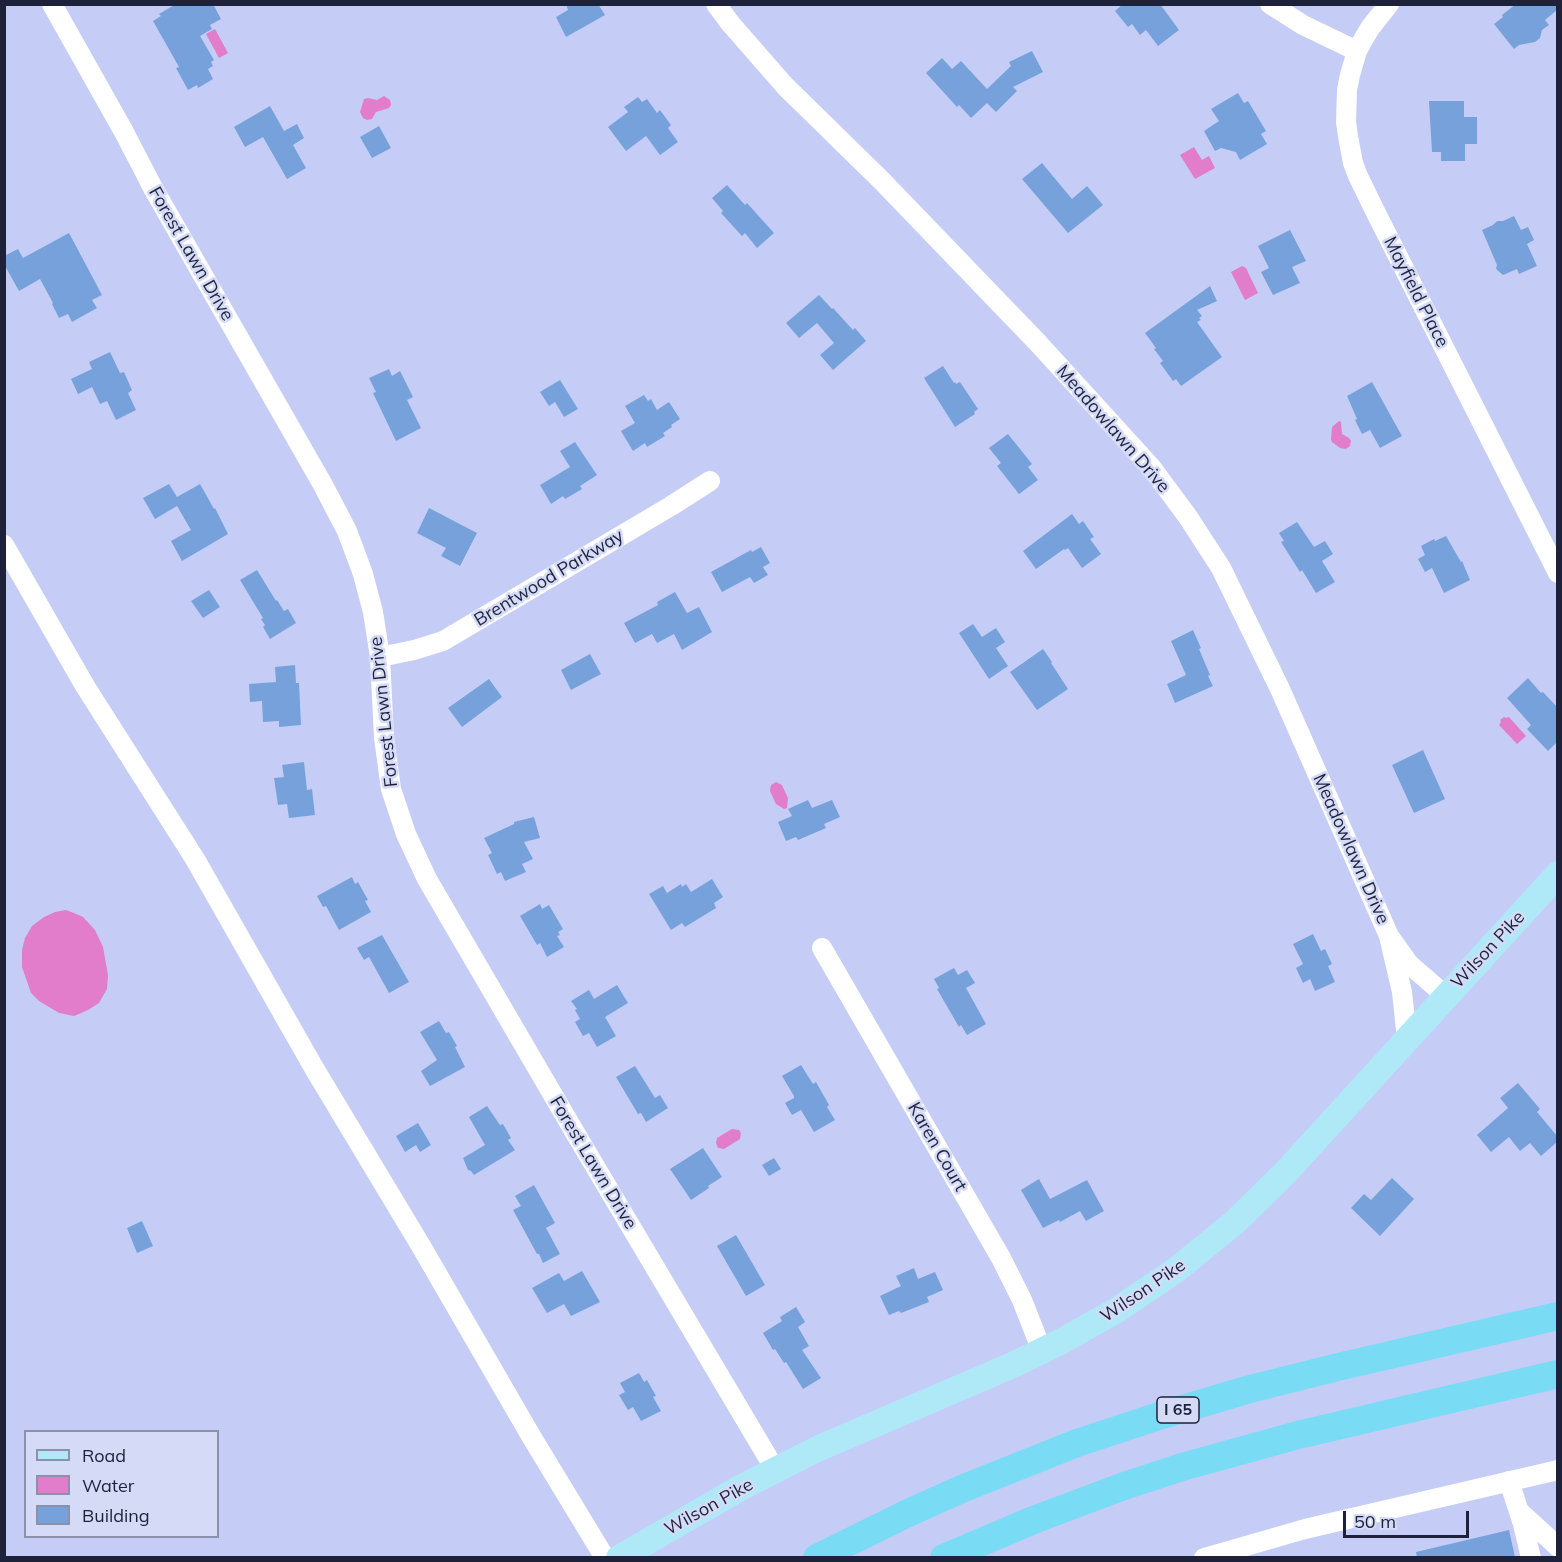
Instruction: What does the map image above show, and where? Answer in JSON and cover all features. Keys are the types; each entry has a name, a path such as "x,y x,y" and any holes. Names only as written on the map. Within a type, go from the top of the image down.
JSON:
{"highway":[{"name":"I 65","path":"817,1557 899,1517 975,1484 1077,1443 1162,1415 1250,1389 1557,1316"},
{"path":"944,1557 1036,1519 1182,1467 1298,1435 1557,1374"}],"main road":[{"name":"Wilson Pike","path":"619,1557 732,1493 817,1449 1042,1351 1098,1322 1176,1270 1216,1239 1286,1172 1557,874"}],"street":[{"name":"Forest Lawn Drive","path":"52,4 347,531 370,596 381,657 384,738 389,782 399,815 427,879 776,1471"},
{"name":"Meadowlawn Drive","path":"716,4 785,86 882,181 1038,343 1151,467 1188,517 1221,568 1275,679 1389,936 1408,964 1446,996"},
{"path":"1270,4 1303,26 1357,51"},
{"name":"Mayfield Place","path":"1389,4 1370,28 1357,51 1350,75 1346,108 1347,136 1358,176 1557,573"},
{"name":"Brentwood Parkway","path":"381,657 443,641 710,481"},
{"path":"4,545 85,686 195,859 531,1436 605,1557"},
{"name":"Meadowlawn Drive","path":"1389,936 1402,992 1407,1039"},
{"name":"Karen Court","path":"822,948 1001,1258 1027,1311 1042,1351"},
{"path":"1204,1557 1305,1529 1557,1470"},
{"path":"1509,1481 1531,1557"},
{"path":"1518,1510 1557,1547"}],"water":[{"path":"215,29 228,53 219,58 206,34"},
{"path":"384,96 390,100 389,108 376,112 372,119 363,118 360,112 364,99 377,100"},
{"path":"1194,147 1202,160 1209,156 1215,168 1195,179 1180,155"},
{"path":"1242,266 1246,268 1258,293 1245,300 1231,272"},
{"path":"1339,421 1342,434 1351,441 1350,446 1346,449 1340,448 1331,439 1332,427"},
{"path":"1509,717 1526,736 1517,744 1499,725 1500,720"},
{"path":"776,782 782,785 788,798 787,808 784,809 776,804 770,791 771,785"},
{"path":"66,910 83,917 95,930 103,947 108,975 107,989 99,1003 74,1016 59,1013 39,1001 31,993 22,967 22,950 25,938 32,926 44,917"},
{"path":"732,1129 739,1130 740,1139 724,1149 718,1148 717,1138"}],"building":[{"path":"176,4 213,4 221,19 210,25 212,29 200,36 214,60 211,62 213,66 208,69 213,79 198,88 197,85 188,90 176,68 179,67 153,21 161,16 159,14"},
{"path":"566,4 598,4 605,15 566,37 556,17 568,10"},
{"path":"1123,4 1160,4 1179,30 1158,46 1146,30 1140,35 1132,24 1128,27 1115,11"},
{"path":"1516,4 1557,4 1557,10 1545,20 1549,25 1542,30 1540,38 1514,49 1494,24"},
{"path":"1032,51 1043,72 1013,87 1017,91 996,112 987,103 971,118 959,105 957,107 926,73 942,58 952,69 961,61 987,89 1011,66 1009,62"},
{"path":"1238,93 1244,103 1248,101 1266,131 1261,134 1267,144 1240,160 1236,152 1221,148 1215,151 1204,131 1219,121 1211,109"},
{"path":"638,97 642,102 647,99 657,113 660,110 671,125 668,128 678,142 660,155 646,136 626,151 608,127 628,112 624,107"},
{"path":"1429,101 1464,101 1464,117 1477,117 1477,144 1465,144 1465,161 1441,161 1441,152 1432,152"},
{"path":"270,106 284,131 297,124 304,138 293,145 306,168 287,179 263,137 245,147 234,127"},
{"path":"379,126 391,148 372,158 360,137"},
{"path":"1042,163 1072,199 1087,186 1103,205 1068,233 1022,179"},
{"path":"727,185 774,233 757,248 745,233 742,236 721,213 723,211 712,198"},
{"path":"1514,216 1521,230 1528,227 1534,240 1527,244 1537,266 1519,274 1517,269 1503,275 1496,269 1497,265 1482,230 1497,221"},
{"path":"1290,230 1306,261 1292,267 1300,283 1273,295 1261,272 1269,268 1258,246"},
{"path":"69,233 102,295 92,300 97,308 72,322 68,314 59,318 40,279 19,291 4,264 4,256 18,249 23,258"},
{"path":"1210,286 1217,301 1197,310 1202,316 1197,322 1222,357 1181,386 1176,379 1173,381 1160,363 1163,361 1145,333"},
{"path":"819,295 866,341 833,370 820,355 834,343 817,323 799,338 786,323"},
{"path":"110,352 120,373 124,372 132,390 128,393 136,410 116,420 107,401 100,404 92,387 78,394 71,379 92,369 89,362"},
{"path":"943,366 954,383 960,382 978,409 974,412 975,414 955,427 924,378"},
{"path":"389,369 392,376 400,371 413,397 407,400 421,428 396,441 373,393 376,392 369,378"},
{"path":"560,380 578,409 564,417 555,402 549,406 540,392"},
{"path":"1372,382 1402,436 1380,448 1370,430 1362,434 1347,396"},
{"path":"644,395 648,401 651,399 657,410 669,402 680,419 663,433 665,436 647,447 645,443 633,451 621,431 635,423 625,406"},
{"path":"1008,434 1032,464 1028,467 1038,480 1019,494 997,466 1001,463 989,448"},
{"path":"575,442 597,475 580,486 582,489 565,499 563,496 551,504 540,485 570,467 560,451"},
{"path":"169,484 177,497 200,484 228,534 182,561 171,541 191,530 177,506 155,519 143,498"},
{"path":"429,508 477,533 460,566 441,556 446,548 417,533"},
{"path":"1072,514 1079,524 1083,521 1094,537 1090,539 1101,554 1082,568 1068,548 1036,569 1023,551"},
{"path":"1297,522 1314,547 1325,541 1333,554 1322,561 1335,582 1316,593 1281,542 1284,541 1279,533"},
{"path":"1446,536 1462,561 1470,580 1444,593 1432,568 1425,572 1418,559 1425,555 1421,546"},
{"path":"761,547 770,563 763,567 768,575 754,583 750,577 722,592 711,572"},
{"path":"257,570 276,601 284,611 288,609 296,623 270,639 263,627 265,625 261,619 263,618 240,580"},
{"path":"209,590 220,607 203,618 191,601"},
{"path":"675,592 687,613 699,607 712,632 682,650 674,634 657,643 652,634 635,643 624,623 658,605 657,602"},
{"path":"973,624 982,637 996,628 1005,642 996,648 1008,666 989,679 959,633"},
{"path":"1193,630 1213,686 1175,703 1167,684 1186,675 1171,641"},
{"path":"1043,649 1068,689 1037,710 1010,672"},
{"path":"590,654 601,674 571,690 561,670"},
{"path":"295,665 296,683 299,683 301,725 279,727 279,721 263,722 262,701 250,702 249,684 276,682 275,667"},
{"path":"1528,678 1557,707 1557,742 1548,751 1527,729 1531,725 1507,698"},
{"path":"489,679 502,697 462,727 448,708"},
{"path":"1423,750 1445,799 1414,813 1392,765"},
{"path":"304,762 307,790 312,789 315,815 289,818 287,804 278,805 274,778 284,777 282,765"},
{"path":"808,800 812,808 832,800 840,817 824,824 826,828 798,840 796,837 786,841 778,822 792,816 788,809"},
{"path":"534,817 540,838 524,842 533,859 522,864 526,872 505,881 501,872 497,874 488,855 492,853 484,838 514,822"},
{"path":"352,877 355,884 358,882 368,900 365,901 371,912 339,930 326,906 323,907 317,896"},
{"path":"712,879 723,897 714,903 716,908 685,927 682,923 671,930 649,894 663,886 667,893 681,884 682,887 686,884 691,892"},
{"path":"540,904 542,909 549,905 563,929 558,932 560,935 557,936 564,947 547,957 540,943 537,945 520,916"},
{"path":"1313,934 1321,951 1325,949 1332,964 1328,966 1335,982 1315,991 1310,979 1303,983 1296,968 1303,964 1293,944"},
{"path":"382,935 409,982 389,993 369,957 364,960 357,948"},
{"path":"954,968 958,975 967,970 975,983 966,988 986,1024 967,1035 961,1025 959,1027 937,989 939,988 934,979"},
{"path":"617,985 628,1003 605,1017 616,1036 597,1047 589,1033 583,1036 575,1022 580,1019 571,1001 589,990 594,999"},
{"path":"439,1021 457,1046 455,1047 465,1067 430,1086 421,1071 437,1060 420,1032"},
{"path":"801,1065 813,1084 816,1082 835,1120 814,1132 801,1110 792,1115 785,1103 794,1096 782,1076"},
{"path":"635,1066 655,1098 660,1095 668,1108 646,1122 641,1113 638,1114 616,1077"},
{"path":"1518,1083 1540,1109 1537,1112 1557,1136 1557,1142 1541,1156 1530,1143 1520,1151 1509,1137 1491,1152 1477,1135 1508,1108 1500,1098"},
{"path":"487,1106 500,1125 503,1124 511,1138 508,1140 515,1150 474,1175 468,1170 463,1158 485,1145 469,1117"},
{"path":"418,1123 431,1145 420,1152 416,1145 405,1152 396,1136"},
{"path":"703,1148 722,1177 691,1200 670,1169"},
{"path":"774,1158 781,1169 769,1176 762,1165"},
{"path":"1392,1178 1414,1199 1380,1236 1351,1208 1364,1194 1371,1200"},
{"path":"1039,1179 1050,1199 1087,1180 1104,1211 1086,1221 1080,1211 1043,1228 1021,1190"},
{"path":"534,1185 555,1223 546,1228 560,1254 543,1263 513,1210 521,1206 515,1196"},
{"path":"142,1221 153,1246 137,1253 127,1228"},
{"path":"736,1235 765,1285 746,1296 717,1246"},
{"path":"914,1268 918,1279 935,1272 943,1290 927,1297 929,1302 901,1313 899,1311 889,1315 880,1296 901,1286 896,1276"},
{"path":"582,1271 600,1302 571,1316 564,1304 547,1313 532,1288 559,1273 564,1281"},
{"path":"796,1307 805,1322 798,1327 809,1346 802,1350 821,1378 803,1389 786,1362 784,1363 775,1349 773,1350 763,1333 782,1321 780,1317"},
{"path":"639,1373 644,1382 647,1380 661,1411 641,1421 633,1407 628,1410 619,1395 625,1392 620,1383"},
{"path":"1509,1530 1515,1557 1417,1557 1416,1552"}]}
